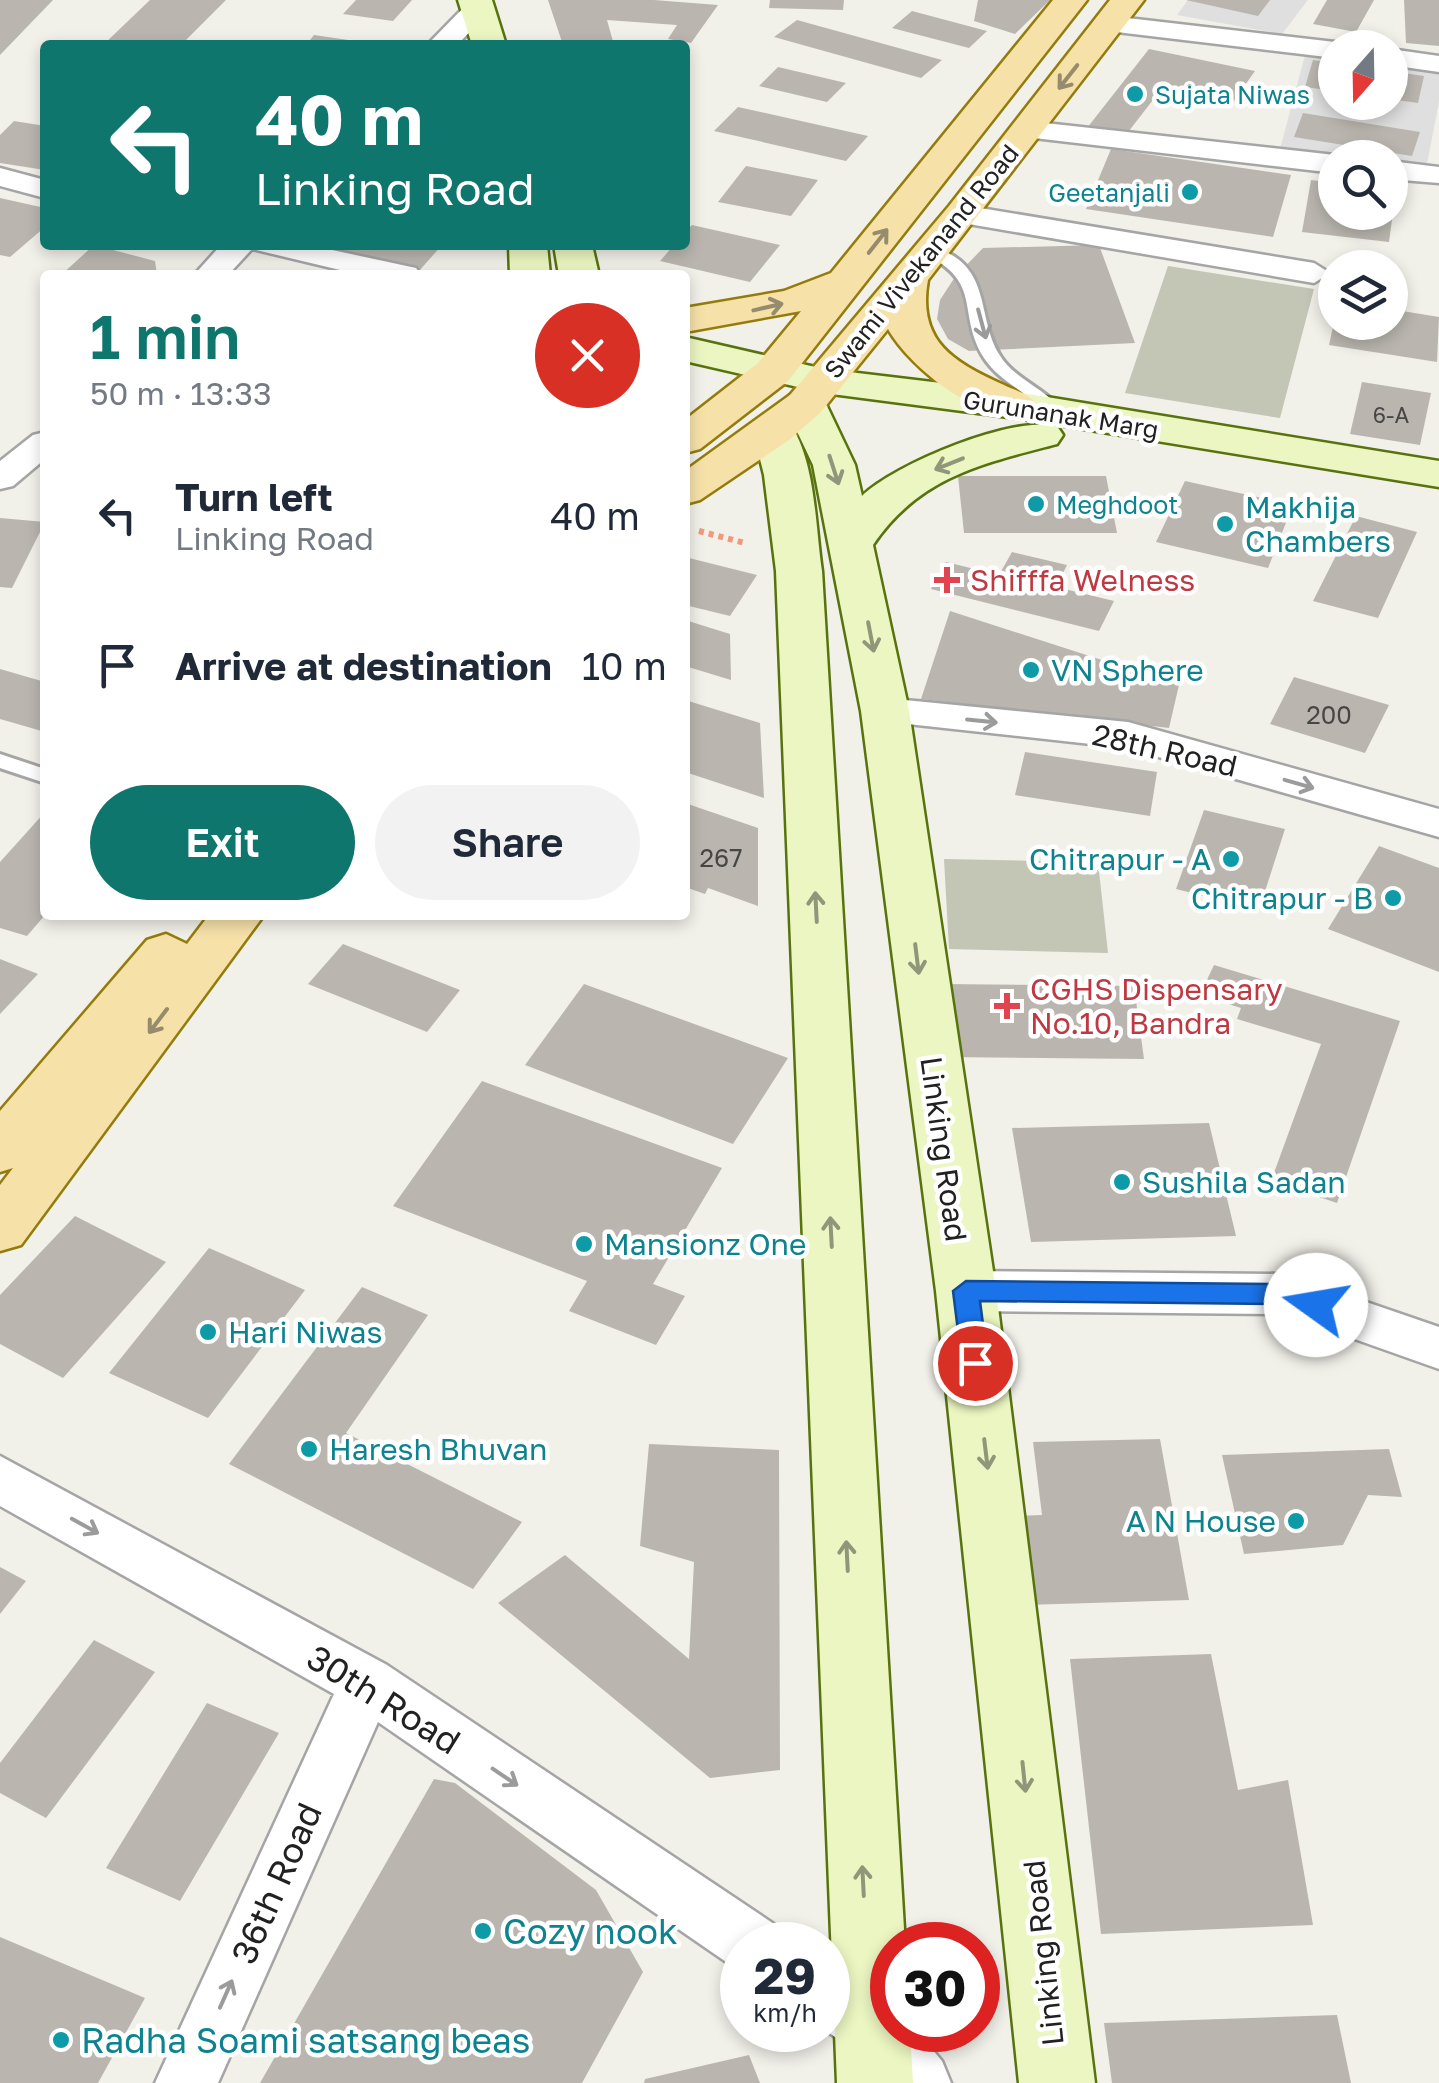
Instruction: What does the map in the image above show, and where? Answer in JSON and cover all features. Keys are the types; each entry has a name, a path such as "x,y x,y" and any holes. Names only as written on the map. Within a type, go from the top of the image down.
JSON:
{"main road":[{"name":"Swami Vivekanand Road","path":"690,438 786,396 847,281 1070,0"},
{"path":"485,3 489,40"},
{"path":"485,3 511,40"},
{"name":"Swami Vivekanand Road","path":"690,486 920,263 1119,12"},
{"path":"920,263 904,313 910,334 977,391 1037,417"},
{"path":"690,319 793,302 847,281"},
{"name":"Gurunanak Marg","path":"690,352 786,396"},
{"name":"Gurunanak Marg","path":"690,379 786,396 1037,417 1439,474"},
{"path":"786,396 786,475 800,571 858,2034"},
{"name":"Linking Road","path":"786,396 834,465 853,541 885,711 966,1291 1057,2083"},
{"path":"853,541 882,500 932,471 983,450 1037,417"},
{"name":"Gurunanak Marg","path":"1037,417 1239,458 1439,490"},
{"path":"0,1150 194,920"},
{"path":"0,1228 234,920"}],"street":[{"path":"446,40 485,3"},
{"path":"1119,12 1318,47"},
{"path":"1408,60 1439,64"},
{"path":"1028,130 1318,162"},
{"path":"1408,172 1436,175"},
{"path":"0,177 40,188"},
{"path":"962,214 1314,273"},
{"path":"215,270 234,250"},
{"path":"289,250 382,270"},
{"path":"0,478 40,446"},
{"name":"28th Road","path":"885,711 1128,735 1439,823"},
{"path":"966,1291 1285,1294 1439,1348"},
{"name":"30th Road","path":"0,1479 366,1684 720,1922"},
{"name":"36th Road","path":"186,2083 366,1684"},
{"path":"858,2034 920,2083"}],"lane":[{"path":"920,263 956,260 970,278 991,356 1044,396 1037,417"},
{"path":"0,761 40,774"}],"shaded area":[{"path":"1188,0 1308,0 1282,34 1177,15"},
{"path":"1305,55 1318,57 1318,120 1408,120 1408,69 1439,73 1439,102 1426,169 1408,166 1408,140 1318,140 1318,154 1280,149"},
{"path":"1168,266 1314,289 1280,418 1125,393"},
{"path":"944,859 1098,862 1108,953 949,949"}],"building":[{"path":"0,0 53,0 0,55"},
{"path":"150,0 226,0 186,40 108,40"},
{"path":"356,0 412,0 393,21 343,14"},
{"path":"548,0 654,0 718,5 691,43 668,39 677,25 607,20 613,40 561,40"},
{"path":"770,0 844,0 843,10 769,8"},
{"path":"978,0 1050,0 1015,34 974,21"},
{"path":"1186,0 1270,0 1258,16"},
{"path":"1327,0 1374,0 1357,30 1313,24"},
{"path":"1404,0 1439,0 1439,46 1408,43"},
{"path":"912,11 987,31 969,48 892,28"},
{"path":"797,20 942,60 921,78 774,37"},
{"path":"314,35 348,40 310,40"},
{"name":"Sujata Niwas","path":"1149,49 1255,71 1233,102 1163,87 1125,136 1087,128"},
{"path":"1313,60 1318,61 1318,89 1305,87"},
{"path":"778,67 846,83 827,102 759,86"},
{"path":"1408,74 1424,76 1418,103 1408,102"},
{"path":"738,107 868,136 846,161 714,131"},
{"path":"1303,113 1318,115 1318,120 1346,120 1420,132 1412,156 1408,155 1408,140 1318,141 1294,137"},
{"path":"14,121 40,125 40,169 0,163 0,135"},
{"name":"Geetanjali","path":"1111,149 1291,175 1273,237 1086,209"},
{"path":"746,166 818,180 791,216 718,202"},
{"path":"1311,180 1318,181 1318,230 1391,230 1389,242 1302,232"},
{"path":"0,198 40,207 40,231 10,257 0,255"},
{"path":"690,227 780,245 750,282 660,261 670,250 690,250"},
{"path":"1099,245 1135,343 969,351 948,339 937,319 940,300 955,277 983,248"},
{"path":"88,250 113,250 155,261 156,270 66,270"},
{"path":"322,250 438,250 420,270"},
{"path":"1408,312 1439,317 1437,362 1329,345 1330,340 1408,340"},
{"path":"1362,382 1431,393 1420,445 1350,434"},
{"name":"Meghdoot","path":"958,476 1106,476 1117,533 964,533"},
{"name":"Makhija Chambers","path":"1185,481 1293,505 1268,568 1156,542"},
{"path":"1356,516 1417,532 1378,618 1313,601"},
{"path":"0,518 40,522 40,532 12,588 0,587"},
{"path":"1012,552 1067,565 1056,587 1114,601 1099,631 931,589 946,562 999,575"},
{"path":"690,558 757,575 730,616 690,606"},
{"name":"VN Sphere","path":"950,611 1179,685 1169,728 921,699"},
{"path":"690,622 730,634 731,680 690,668"},
{"path":"0,669 40,681 40,731 0,719"},
{"path":"1294,677 1389,705 1365,753 1270,724"},
{"path":"690,702 760,723 764,798 690,774"},
{"path":"1025,752 1157,772 1150,816 1015,795"},
{"path":"690,805 758,828 758,906 708,888 705,894 690,889"},
{"name":"Chitrapur - A","path":"1204,810 1285,829 1259,910 1176,889"},
{"path":"40,818 41,920 27,936 0,928 0,862"},
{"name":"Chitrapur - B","path":"1379,846 1439,868 1439,972 1328,929"},
{"path":"343,944 460,990 427,1032 308,984"},
{"path":"0,959 38,974 0,1014"},
{"path":"1214,965 1400,1021 1337,1203 1271,1181 1321,1044 1237,1019 1241,1008 1219,1001 1223,989 1205,984"},
{"path":"584,984 788,1058 733,1144 525,1065"},
{"path":"940,984 1134,986 1144,1059 945,1057"},
{"name":"Mansionz One","path":"482,1081 722,1168 653,1284 685,1296 656,1345 569,1311 587,1281 393,1206"},
{"name":"Sushila Sadan","path":"1209,1123 1236,1236 1031,1242 1012,1128"},
{"path":"75,1216 166,1262 63,1378 0,1344 0,1295"},
{"name":"Hari Niwas","path":"209,1248 305,1290 208,1418 109,1373"},
{"name":"Haresh Bhuvan","path":"362,1287 428,1315 346,1433 522,1522 473,1589 229,1464"},
{"path":"1160,1439 1189,1600 1025,1605 1013,1516 1042,1515 1033,1442"},
{"path":"649,1444 779,1450 780,1770 710,1778 498,1603 565,1555 689,1659 694,1562 640,1546"},
{"name":"A N House","path":"1389,1449 1402,1497 1368,1495 1343,1545 1244,1554 1222,1455"},
{"path":"0,1567 26,1581 0,1614"},
{"path":"94,1640 155,1672 46,1818 0,1793 0,1763"},
{"path":"1211,1654 1238,1790 1288,1780 1313,1925 1101,1934 1070,1659"},
{"path":"207,1703 279,1733 180,1901 106,1868"},
{"name":"Cozy nook","path":"434,1779 455,1783 596,1890 643,1972 582,2083 260,2083"},
{"name":"Radha Soami satsang beas","path":"0,1937 145,1998 98,2083 0,2083"},
{"path":"1337,2015 1351,2083 1112,2083 1104,2023"},
{"path":"749,2055 760,2083 644,2083 645,2079"}],"place":[{"name":"Sujata Niwas","path":"1135,94"},
{"name":"Geetanjali","path":"1190,192"},
{"name":"Meghdoot","path":"1036,504"},
{"name":"Makhija Chambers","path":"1225,524"},
{"name":"Shifffa Welness","path":"947,580"},
{"name":"VN Sphere","path":"1031,670"},
{"name":"Chitrapur - A","path":"1231,859"},
{"name":"Chitrapur - B","path":"1393,898"},
{"name":"CGHS Dispensary No.10, Bandra","path":"1007,1006"},
{"name":"Sushila Sadan","path":"1122,1182"},
{"name":"Mansionz One","path":"584,1244"},
{"name":"Hari Niwas","path":"208,1332"},
{"name":"Haresh Bhuvan","path":"309,1449"},
{"name":"A N House","path":"1296,1521"},
{"name":"Cozy nook","path":"483,1931"},
{"name":"Radha Soami satsang beas","path":"61,2040"}],"route":[{"path":"975,1363 966,1291 1285,1294 1316,1305"}]}
